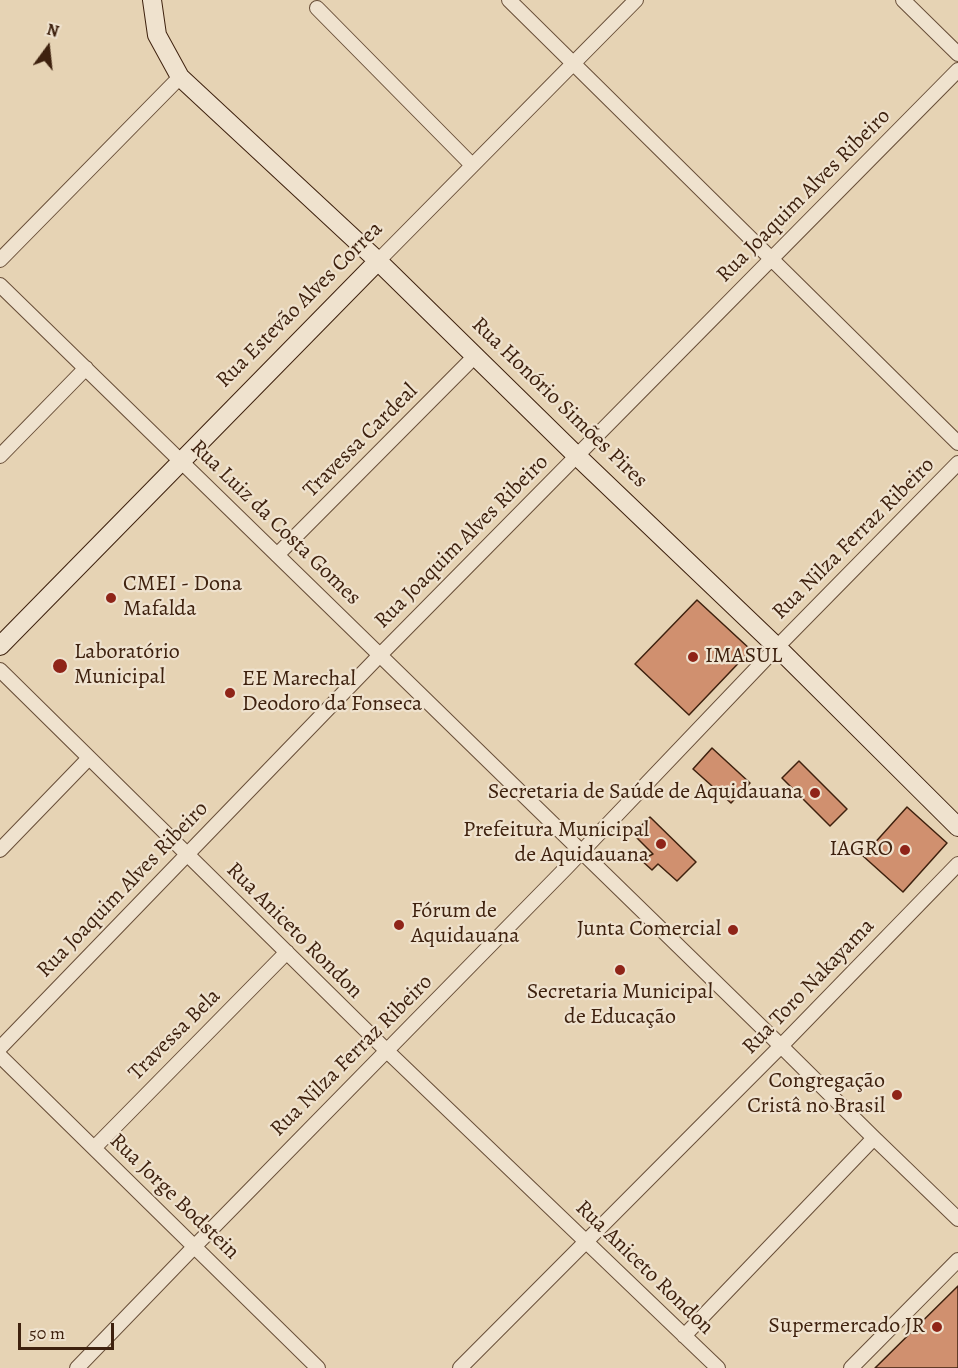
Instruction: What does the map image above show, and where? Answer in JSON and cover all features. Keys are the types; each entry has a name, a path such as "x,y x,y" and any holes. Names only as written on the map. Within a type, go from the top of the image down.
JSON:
{"main road":[{"name":"Rua Honório Simões Pires","path":"152,0 157,35 180,77 378,261 777,647 958,827"},
{"name":"Rua Estevão Alves Correa","path":"0,646 378,261"}],"street":[{"path":"509,0 958,443"},
{"name":"Rua Estevão Alves Correa","path":"378,261 636,0"},
{"path":"903,0 958,54"},
{"path":"317,8 472,165"},
{"name":"Rua Joaquim Alves Ribeiro","path":"0,1048 380,655 958,70"},
{"path":"0,260 180,77"},
{"name":"Rua Luiz da Costa Gomes","path":"0,285 958,1219"},
{"name":"Travessa Cardeal","path":"278,555 475,356"},
{"path":"0,456 86,369"},
{"name":"Rua Nilza Ferraz Ribeiro","path":"77,1368 582,852 777,647 958,463"},
{"name":"Rua Aniceto Rondon","path":"0,670 387,1051 718,1368"},
{"path":"0,850 89,758"},
{"name":"Rua Toro Nakayama","path":"460,1368 781,1046 958,864"},
{"name":"Travessa Bela","path":"94,1148 287,952"},
{"name":"Rua Jorge Bodstein","path":"0,1056 318,1368"},
{"path":"684,1336 874,1138"},
{"path":"850,1368 958,1260"}],"building":[{"name":"IMASUL","path":"697,600 751,650 689,715 635,664"},
{"path":"712,748 750,783 731,803 693,769"},
{"name":"Secretaria de Saúde de Aquidauana","path":"799,761 847,809 830,826 782,778"},
{"name":"IAGRO","path":"907,807 947,843 903,892 863,856"},
{"name":"Prefeitura Municipal de Aquidauana","path":"650,817 696,862 677,881 658,864 652,870 641,860 653,854 633,834"},
{"name":"Supermercado JR","path":"958,1286 958,1368 875,1368"}],"place":[{"name":"CMEI - Dona Mafalda","path":"111,598"},
{"name":"IMASUL","path":"693,657"},
{"name":"Laboratório Municipal","path":"60,666"},
{"name":"EE Marechal Deodoro da Fonseca","path":"230,693"},
{"name":"Secretaria de Saúde de Aquidauana","path":"815,793"},
{"name":"Prefeitura Municipal de Aquidauana","path":"661,844"},
{"name":"IAGRO","path":"905,850"},
{"name":"Fórum de Aquidauana","path":"399,925"},
{"name":"Junta Comercial","path":"733,930"},
{"name":"Secretaria Municipal de Educação","path":"620,970"},
{"name":"Congregação Cristâ no Brasil","path":"897,1095"},
{"name":"Supermercado JR","path":"937,1327"}]}
